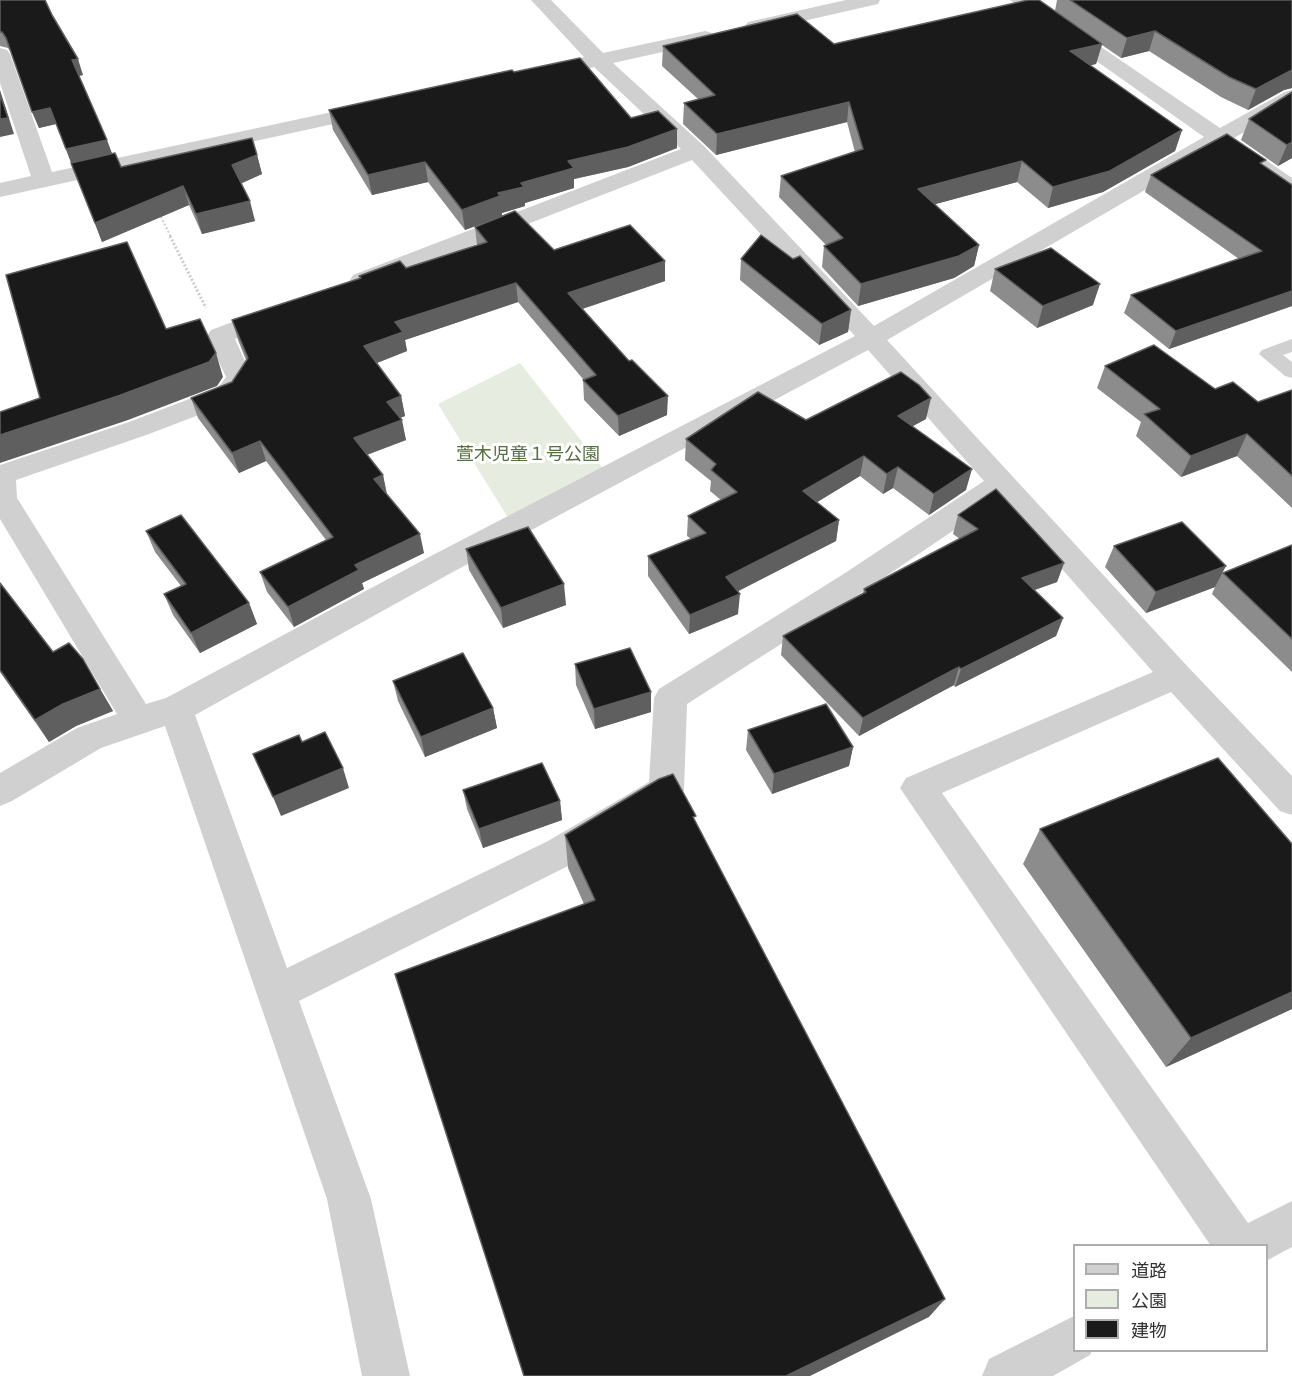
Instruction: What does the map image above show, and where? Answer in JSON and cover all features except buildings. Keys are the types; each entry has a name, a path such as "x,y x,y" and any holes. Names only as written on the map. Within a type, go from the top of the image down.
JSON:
{"street":[{"path":"540,0 598,60 696,151 871,338 1001,484 1292,800"},
{"path":"564,68 871,0"},
{"path":"1019,0 1292,188"},
{"path":"0,54 44,180"},
{"path":"0,791 89,738 176,709 440,565 871,338 1292,96"},
{"path":"0,190 389,106"},
{"path":"342,288 696,151"},
{"path":"138,720 2,498 1,475 139,428 228,394 239,377 220,336 297,305"},
{"path":"277,992 561,852 666,790 671,698 1001,484"},
{"path":"1176,676 918,788 1237,1244"},
{"path":"176,709 349,1199 386,1376"},
{"path":"1252,1244 1292,1223"},
{"path":"1006,1376 1073,1340"}],"lane":[{"path":"1292,345 1269,354 1292,372"}],"path":[{"path":"133,161 220,336"}],"green space":[{"name":"萱木児童１号公園","path":"520,363 609,476 513,526 438,404"}]}
